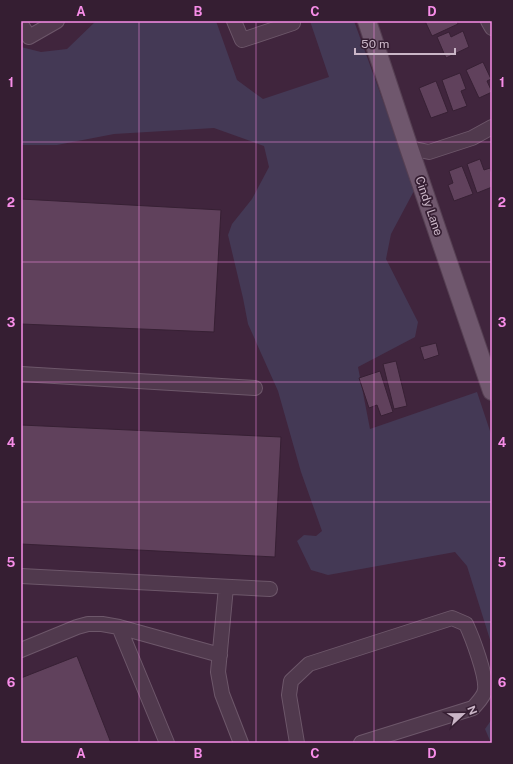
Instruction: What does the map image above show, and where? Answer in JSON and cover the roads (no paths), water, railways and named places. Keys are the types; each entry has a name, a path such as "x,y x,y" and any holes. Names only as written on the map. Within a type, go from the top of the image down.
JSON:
{"main road":[{"name":"Cindy Lane","path":"367,21 492,391"}],"street":[{"path":"21,24 28,37 57,21"},
{"path":"234,21 242,40 293,23"},
{"path":"488,21 492,28"},
{"path":"409,148 429,152 472,138 492,127"},
{"path":"21,374 255,388"},
{"path":"21,576 270,589"},
{"path":"226,587 218,672 222,694 241,743"},
{"path":"297,743 289,695 291,681 309,664 452,618 466,624 471,635 484,678 485,690 482,697 473,708 361,743"},
{"path":"21,650 77,627 88,624 102,624 120,627 220,654"},
{"path":"120,627 167,743"}]}
